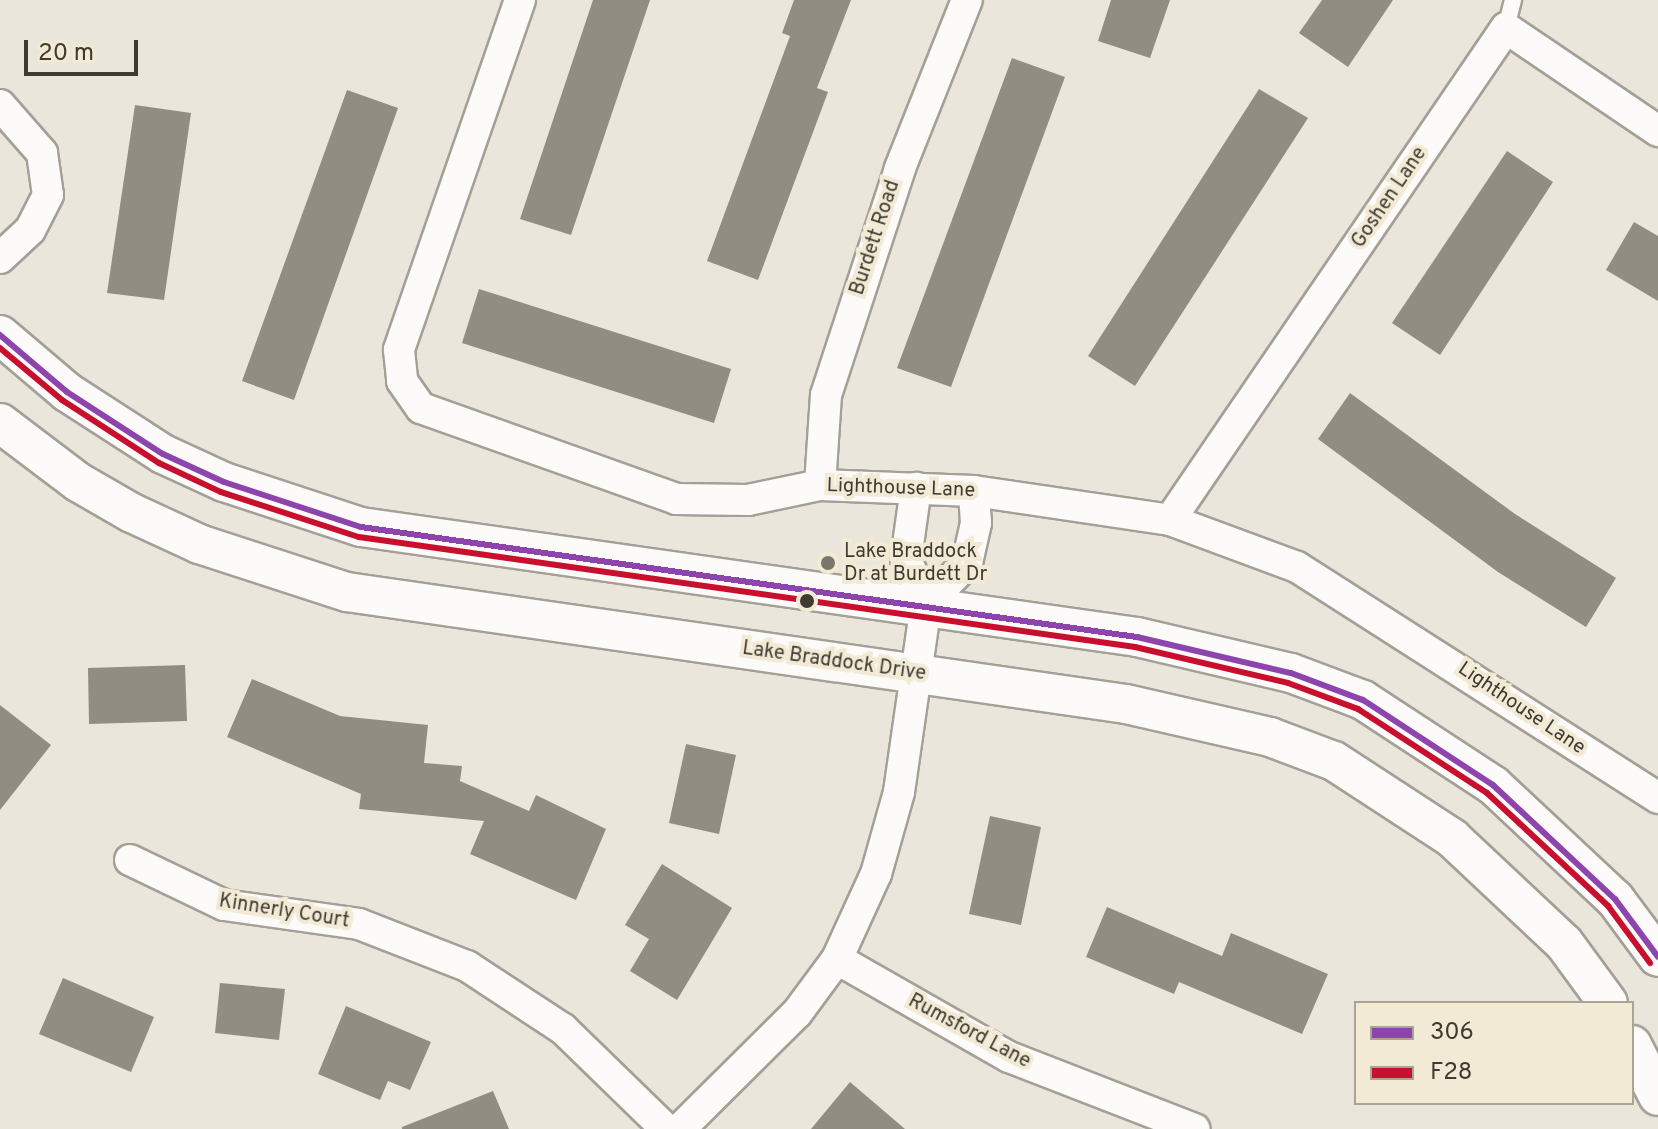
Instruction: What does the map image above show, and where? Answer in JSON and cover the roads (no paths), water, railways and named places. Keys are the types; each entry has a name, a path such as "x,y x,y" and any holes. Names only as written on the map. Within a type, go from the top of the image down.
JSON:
{"street":[{"name":"Lighthouse Lane","path":"520,0 399,350 402,381 421,408 452,423 676,499 748,500 820,485 916,488 974,491 1170,520 1297,567 1658,798"},
{"name":"Burdett Road","path":"820,485 826,395 900,168 967,0"},
{"name":"Goshen Lane","path":"1170,520 1510,14 1658,131"},
{"path":"0,105 42,153 48,195 30,230 0,258"},
{"path":"0,335 114,426 224,482 299,509 454,542 926,605 1212,651 1363,700 1442,748 1552,835 1615,899 1658,957"},
{"name":"Lake Braddock Drive","path":"0,423 78,482 132,513 199,544 347,592 1197,716 1334,761 1440,829 1507,884 1564,943 1607,1001"},
{"path":"680,1129 767,1048 837,959 880,861 899,792 926,605 906,559 916,488"},
{"path":"926,605 967,563 976,523 974,491"},
{"name":"Kinnerly Court","path":"130,860 224,905 359,924 467,966 563,1029 666,1129"},
{"name":"Rumsford Lane","path":"837,959 1009,1057 1195,1129"},
{"path":"1634,1049 1658,1096"}],"place":[{"name":"Lake Braddock Dr at Burdett Dr","path":"828,563"}]}
